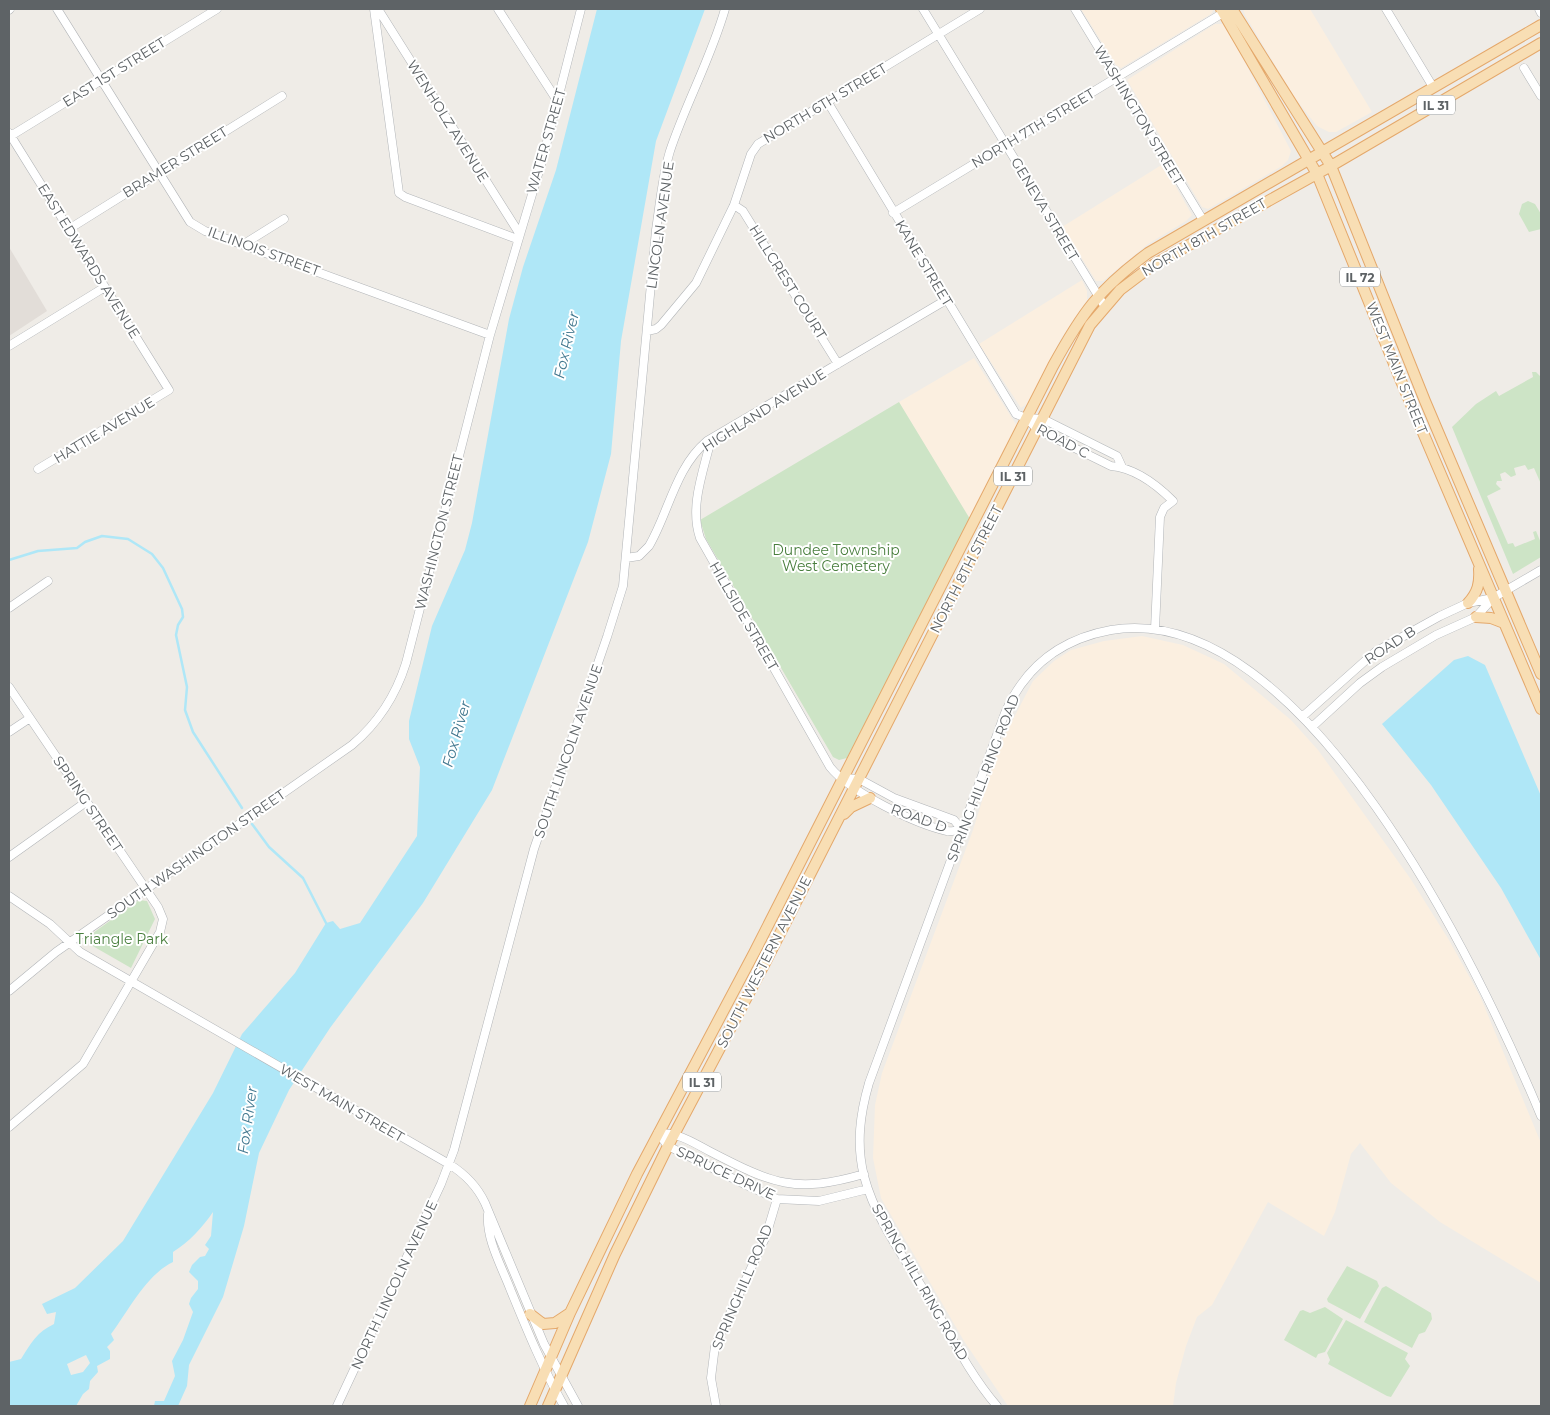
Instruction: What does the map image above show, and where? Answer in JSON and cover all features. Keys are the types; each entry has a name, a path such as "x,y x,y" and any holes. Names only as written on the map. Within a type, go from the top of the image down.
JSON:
{"main road":[{"name":"WEST MAIN STREET","path":"1225,10 1331,166 1426,401 1541,674"},
{"name":"WEST MAIN STREET","path":"1225,10 1317,174 1541,709"},
{"name":"NORTH 8TH STREET","path":"843,778 1070,333 1097,295 1148,253 1541,25"},
{"name":"IL 31","path":"1331,166 1541,43"},
{"name":"NORTH 8TH STREET","path":"859,779 1038,430 1080,342 1104,307 1128,283 1153,265 1331,166"},
{"path":"958,553 970,560"},
{"path":"1468,604 1477,592 1479,585 1478,562"},
{"path":"1476,617 1491,618 1504,623"},
{"name":"SOUTH WESTERN AVENUE","path":"530,1406 570,1313 658,1133 754,953 843,778"},
{"name":"SOUTH WESTERN AVENUE","path":"554,1389 618,1248 674,1133 766,961 859,779"},
{"path":"839,817 851,807 870,798"},
{"path":"530,1314 543,1324 555,1323 570,1313"},
{"name":"IL 31","path":"548,1406 554,1389"}],"street":[{"name":"ILLINOIS STREET","path":"57,9 190,222 205,231 490,335"},
{"name":"EAST 1ST STREET","path":"9,135 217,9"},
{"path":"374,9 398,193 405,198 518,236"},
{"name":"WENHOLZ AVENUE","path":"378,9 518,236"},
{"path":"498,9 558,102"},
{"name":"WATER STREET","path":"508,272 542,161 581,9"},
{"name":"LINCOLN AVENUE","path":"648,331 656,230 667,162 712,49 725,9"},
{"name":"GENEVA STREET","path":"923,9 1104,307"},
{"name":"NORTH 6TH STREET","path":"648,331 656,329 661,325 692,289 734,205 754,148 764,139 980,9"},
{"name":"WASHINGTON STREET","path":"1075,9 1203,220"},
{"path":"1386,9 1433,87"},
{"path":"1539,9 1541,13"},
{"name":"NORTH 7TH STREET","path":"894,213 1225,10"},
{"path":"1524,68 1541,96"},
{"name":"BRAMER STREET","path":"68,229 282,96"},
{"name":"KANE STREET","path":"827,101 1012,407 1018,415 1026,418"},
{"name":"EAST EDWARDS AVENUE","path":"9,135 169,390"},
{"name":"HILLCREST COURT","path":"734,205 744,211 838,364"},
{"path":"244,244 284,219"},
{"name":"WASHINGTON STREET","path":"323,765 352,745 370,728 386,706 402,675 508,272"},
{"path":"9,346 105,287"},
{"name":"HIGHLAND AVENUE","path":"626,558 638,557 647,548 688,463 698,450 711,439 946,300"},
{"name":"SOUTH LINCOLN AVENUE","path":"449,1164 467,1107 530,862 610,628 622,586 648,331"},
{"name":"HATTIE AVENUE","path":"38,469 169,390"},
{"name":"ROAD C","path":"1026,418 1043,419 1117,456 1122,467"},
{"name":"ROAD C","path":"1026,418 1038,430 1111,466 1122,467 1160,488 1173,501 1164,508 1160,516 1155,630"},
{"name":"HILLSIDE STREET","path":"711,439 696,511 695,521 700,538 830,767 843,778"},
{"name":"ROAD B","path":"1302,717 1375,652 1418,626 1468,604 1493,598 1541,570"},
{"path":"9,608 48,581"},
{"name":"ROAD B","path":"1312,728 1360,683 1382,667 1436,634 1476,617 1493,598"},
{"name":"SPRING HILL RING ROAD","path":"997,1406 972,1371 886,1227 868,1189 864,1174 860,1123 869,1083 1010,701 1020,683 1035,667 1061,648 1087,636 1117,629 1155,630 1186,636 1222,653 1266,684 1302,717 1371,803 1438,904 1488,995 1539,1106 1541,1116"},
{"name":"SPRING STREET","path":"9,687 160,911 163,923 132,982"},
{"path":"9,732 30,718"},
{"name":"SOUTH WASHINGTON STREET","path":"9,991 70,943 323,765"},
{"name":"ROAD D","path":"843,778 859,779 894,798 954,820 962,830"},
{"name":"ROAD D","path":"843,778 853,790 902,814 948,831 962,830"},
{"path":"9,857 86,802"},
{"name":"WEST MAIN STREET","path":"9,896 50,924 80,952 449,1164 477,1188 494,1223 530,1314 551,1359 578,1406"},
{"path":"9,1127 82,1066 132,982"},
{"name":"SPRUCE DRIVE","path":"658,1133 674,1133 758,1175 782,1183 815,1186 864,1174"},
{"name":"SPRUCE DRIVE","path":"658,1133 668,1146 699,1163 777,1199 819,1201 868,1189"},
{"name":"NORTH LINCOLN AVENUE","path":"337,1406 449,1164"},
{"name":"SPRINGHILL ROAD","path":"716,1406 711,1378 715,1346 766,1236 777,1199"},
{"name":"WEST MAIN STREET","path":"488,1214 488,1225 499,1261 531,1342 564,1406"}],"shaded area":[{"path":"1081,9 1214,9 1211,14 1121,68 1116,65"},
{"path":"1243,9 1310,9 1372,112 1336,132 1329,132 1317,126 1294,97"},
{"path":"1215,24 1226,26 1291,151 1288,160 1282,166 1208,209 1202,207 1127,80"},
{"path":"1163,164 1192,215 1186,221 1148,244 1103,281 1096,281 1062,227"},
{"path":"9,247 47,311 9,336"},
{"path":"1082,280 1087,291 1087,300 1060,340 1029,402 1021,408 979,344"},
{"path":"974,358 1017,426 969,519 899,402"},
{"path":"1142,636 1183,645 1224,664 1291,720 1318,750 1410,878 1449,940 1480,996 1541,1143 1541,1283 1440,1222 1391,1183 1360,1143 1351,1154 1335,1212 1324,1236 1268,1202 1212,1305 1197,1317 1186,1346 1176,1383 1173,1406 1008,1406 964,1341 881,1198 873,1158 875,1105 882,1073 973,830 999,746 1033,681 1054,661 1071,650 1104,641"}],"green space":[{"path":"1528,201 1535,204 1541,214 1541,229 1529,232 1519,214 1522,204"},
{"path":"1532,372 1536,372 1541,377 1541,484 1534,468 1528,470 1525,465 1514,468 1516,475 1511,477 1505,472 1500,474 1502,481 1497,481 1496,484 1501,489 1487,496 1508,544 1513,543 1515,547 1535,539 1533,532 1536,531 1541,543 1541,557 1513,574 1452,427 1476,404 1496,391 1499,396 1533,377"},
{"name":"Dundee Township West Cemetery","path":"899,402 970,519 847,758 839,760 833,757 706,539 700,520"},
{"name":"Triangle Park","path":"139,900 147,901 155,919 131,968 91,945 93,933"},
{"path":"1347,1266 1377,1281 1379,1286 1360,1319 1328,1302 1327,1299"},
{"path":"1386,1286 1431,1313 1432,1319 1425,1332 1419,1334 1412,1348 1364,1322 1382,1288"},
{"path":"1325,1307 1343,1319 1325,1352 1318,1354 1316,1358 1284,1340 1300,1311 1303,1310 1310,1313"},
{"path":"1346,1320 1408,1353 1405,1359 1410,1366 1391,1397 1328,1364 1330,1360 1327,1353"}],"water":[{"name":"Fox River","path":"597,9 705,9 656,141 621,341 611,454 588,542 492,790 423,903 330,1028 289,1090 259,1153 244,1226 223,1297 189,1365 187,1386 178,1406 154,1406 155,1401 164,1401 175,1376 172,1361 183,1340 193,1312 189,1304 191,1298 198,1289 198,1281 189,1272 192,1265 200,1257 205,1256 209,1249 205,1245 211,1236 213,1212 195,1234 173,1252 173,1262 154,1275 146,1284 111,1334 114,1340 107,1347 110,1351 110,1359 97,1366 98,1372 90,1381 89,1389 83,1394 76,1406 9,1406 9,1362 21,1359 39,1334 54,1324 56,1312 47,1314 42,1304 75,1288 123,1241 213,1093 242,1034 295,973 326,923 333,921 340,929 360,923 417,836 420,767 409,739 409,721 432,626 465,550 472,523 509,319 523,267 556,170","holes":["86,1355 90,1363 83,1372 71,1375 67,1364"]},
{"path":"1468,656 1485,665 1541,796 1541,960 1501,888 1431,785 1382,724 1454,660"}],"waterway":[{"path":"9,560 38,551 77,548 85,542 102,536 128,539 152,554 163,568 182,609 183,617 178,625 176,635 187,687 185,710 193,732 242,808"},
{"path":"252,824 269,847 303,878 326,923"}]}
